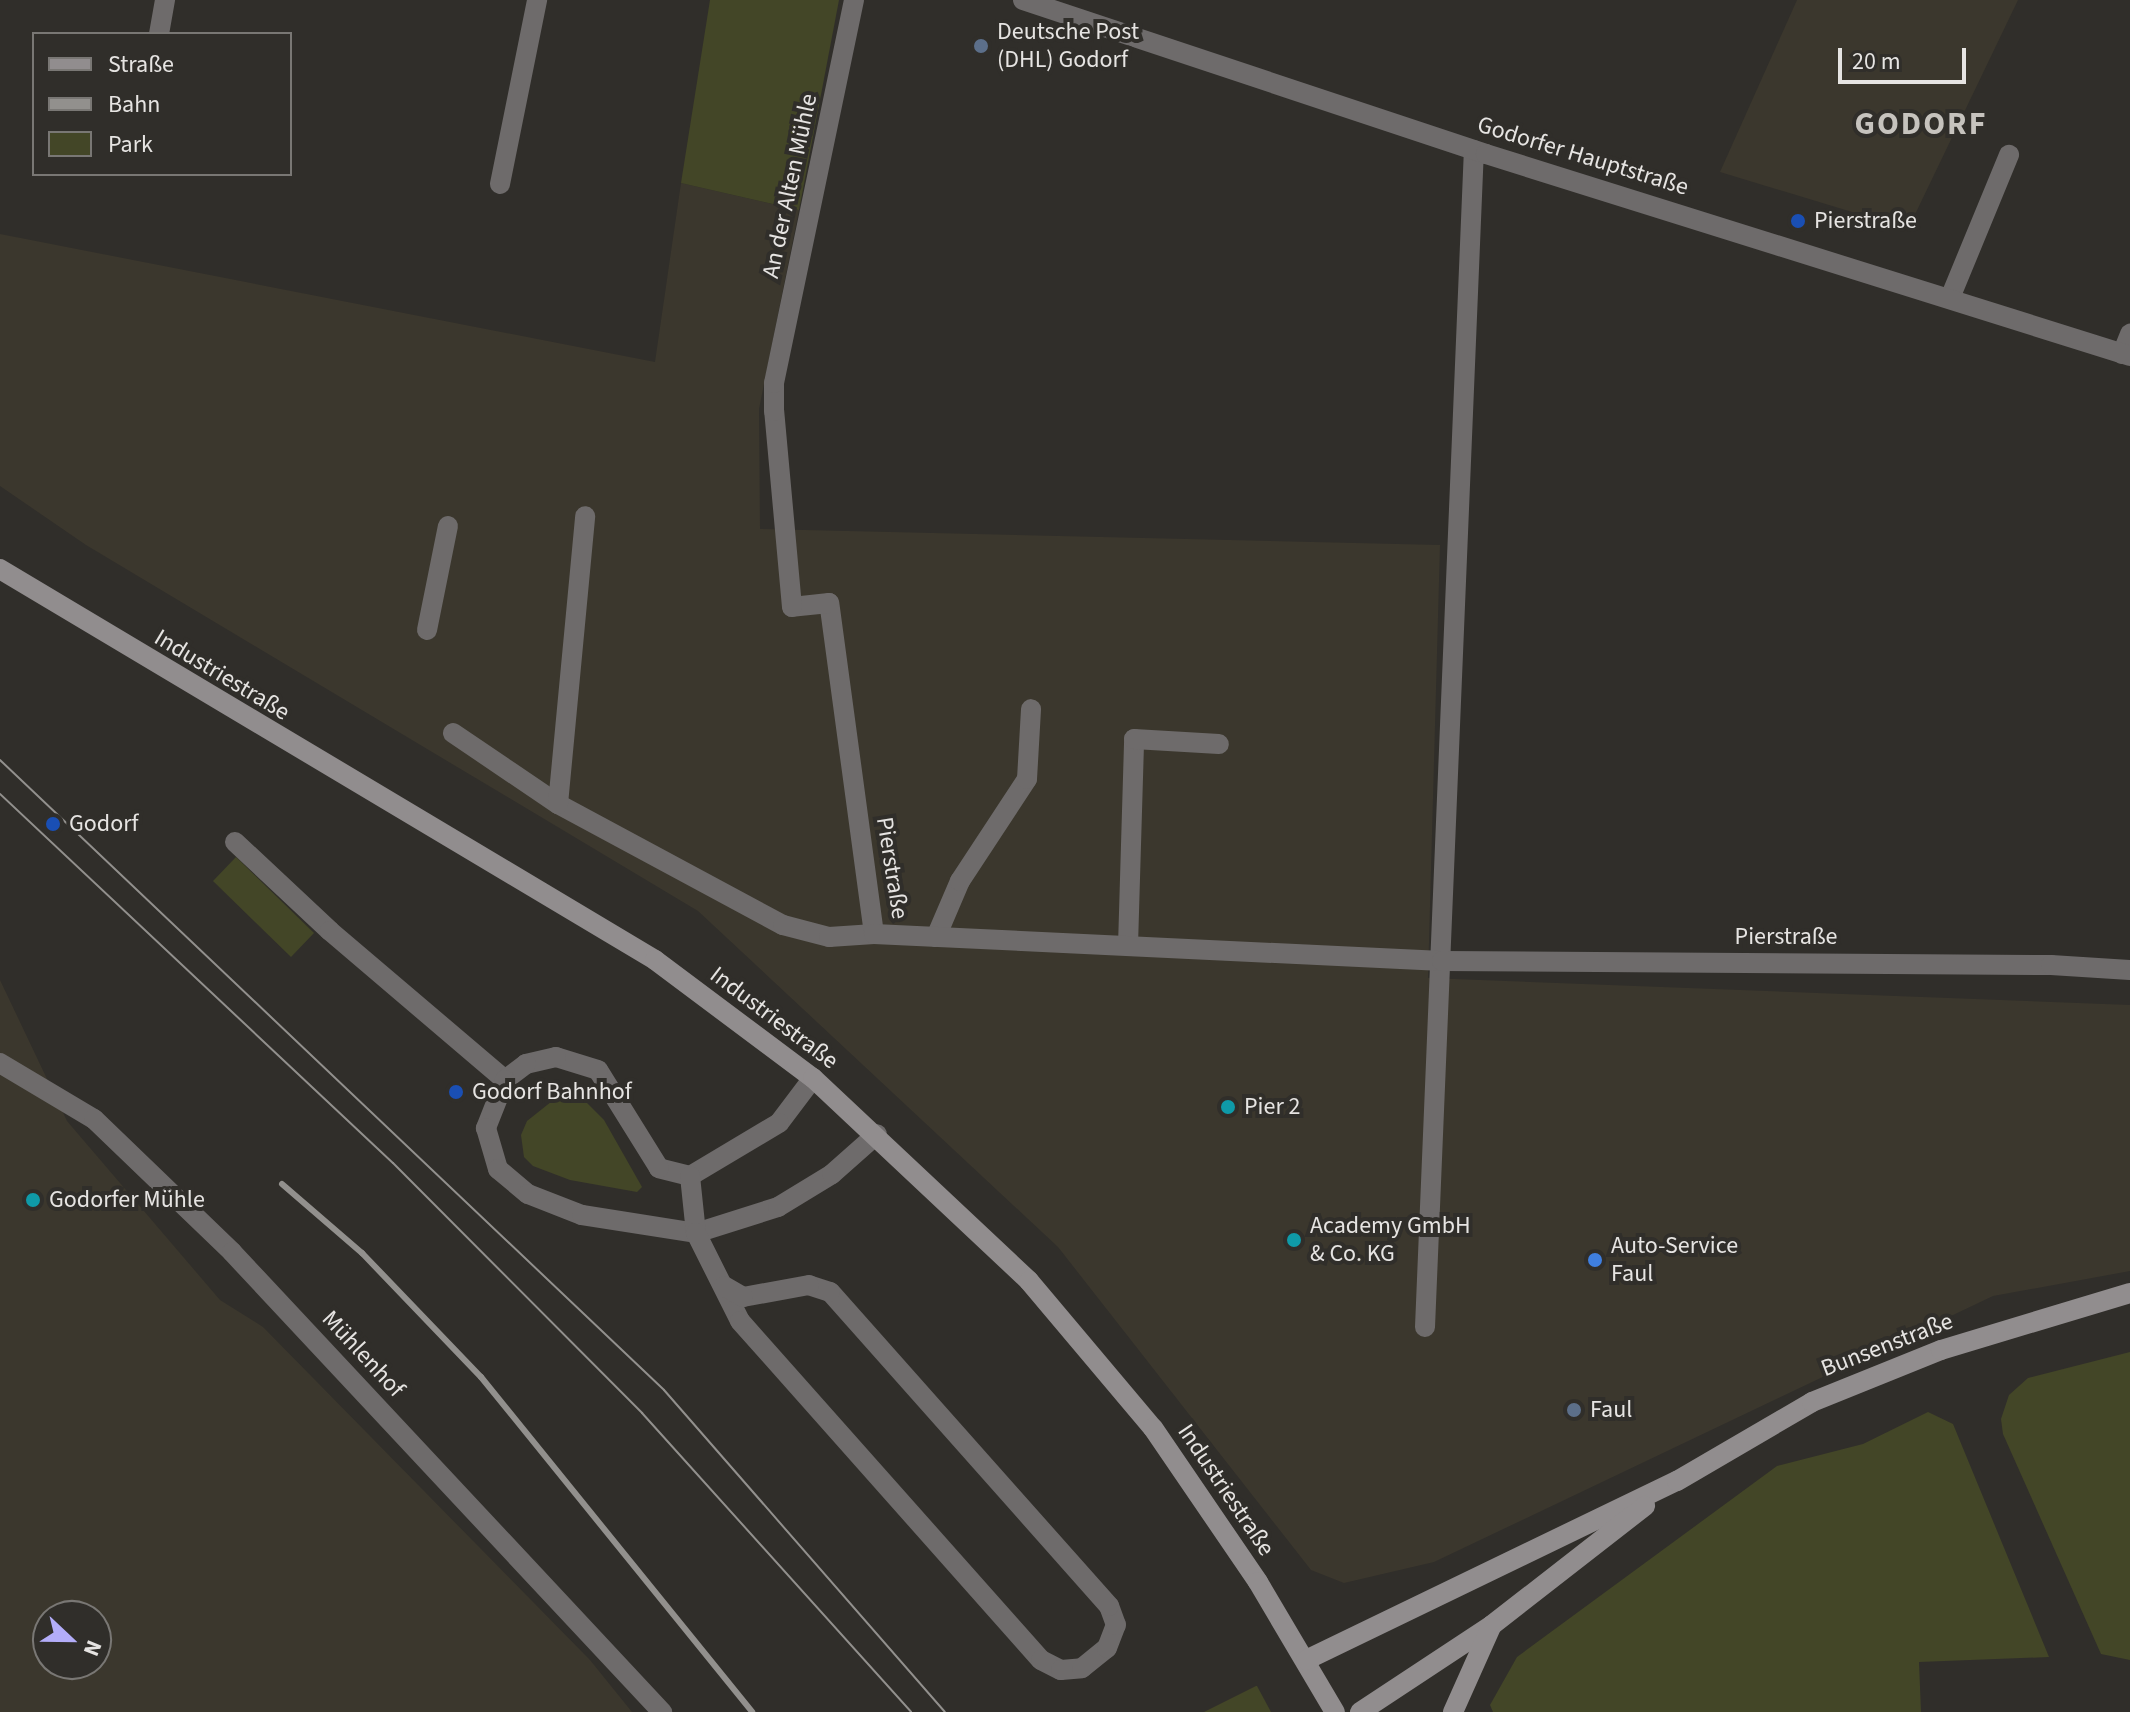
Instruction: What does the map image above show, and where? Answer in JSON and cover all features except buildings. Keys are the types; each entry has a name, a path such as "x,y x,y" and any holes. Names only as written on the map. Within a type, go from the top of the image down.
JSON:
{"main road":[{"name":"Industriestraße","path":"0,569 655,960 813,1078 877,1134 1029,1281 1153,1428 1306,1660 1335,1712"},
{"name":"Bunsenstraße","path":"1306,1660 1677,1481 1812,1402 1941,1350 2130,1293"},
{"name":"Bunsenstraße","path":"1360,1712 1492,1625 1677,1481"},
{"name":"Bunsenstraße","path":"1453,1712 1492,1625"}],"street":[{"path":"159,32 165,0"},
{"path":"500,184 537,0"},
{"name":"An der Alten Mühle","path":"774,383 854,0"},
{"name":"Godorfer Hauptstraße","path":"1023,0 1474,150 2126,355"},
{"path":"1425,1327 1474,150"},
{"path":"1950,298 2009,155"},
{"path":"2126,355 2130,334"},
{"name":"Pierstraße","path":"774,383 792,607 829,603 874,934 1442,961 2051,965 2130,970"},
{"path":"558,804 585,516"},
{"path":"427,630 448,526"},
{"path":"936,937 960,881 1027,779 1031,709"},
{"path":"453,733 558,804 783,925 829,937 874,934"},
{"path":"1128,946 1134,739 1219,744"},
{"path":"235,842 330,931 505,1080"},
{"path":"813,1078 779,1123 690,1176 659,1168 598,1070 556,1057 526,1064 505,1080 486,1128 498,1169 528,1194 582,1215 696,1233 778,1207 832,1174 877,1134"},
{"name":"Mühlenhof","path":"0,1063 94,1119 232,1252 662,1712"},
{"path":"690,1176 696,1233 740,1321 1041,1660 1061,1670 1082,1668 1107,1648 1116,1625 1109,1606 830,1292 809,1285 743,1297 724,1286"}],"shaded area":[{"path":"1797,0 2018,0 1908,229 1720,172"},
{"path":"681,183 799,210 759,409 760,529 1440,545 1428,978 2130,1005 2130,1271 1993,1296 1434,1562 1344,1583 1311,1570 1058,1247 698,911 86,545 0,486 0,234 655,362"},
{"path":"0,980 67,1121 220,1300 263,1327 590,1660 632,1712 0,1712"}],"green space":[{"path":"710,0 839,0 799,210 681,183"},
{"path":"236,857 314,933 291,957 213,881"},
{"path":"561,1094 583,1099 604,1120 642,1187 637,1192 570,1180 533,1166 524,1157 521,1135 527,1121"},
{"path":"2130,1352 2130,1660 2101,1654 2003,1434 2001,1419 2009,1395 2028,1378"},
{"path":"1928,1412 1953,1424 2049,1657 1919,1662 1921,1712 1493,1712 1490,1705 1517,1657 1777,1466 1863,1444"},
{"path":"1256,1686 1271,1712 1204,1712"}],"tram line":[{"path":"0,760 664,1390 945,1712"},
{"path":"0,794 393,1163 642,1413 911,1712"}],"railway":[{"path":"282,1184 362,1253 481,1377 752,1712"}],"place":[{"name":"Deutsche Post (DHL) Godorf","path":"981,46"},
{"name":"Pierstraße","path":"1798,221"},
{"name":"Godorf","path":"53,824"},
{"name":"Godorf Bahnhof","path":"456,1092"},
{"name":"Pier 2","path":"1228,1107"},
{"name":"Godorfer Mühle","path":"33,1200"},
{"name":"Academy GmbH & Co. KG","path":"1294,1240"},
{"name":"Auto-Service Faul","path":"1595,1260"},
{"name":"Faul","path":"1574,1410"}],"district":[{"name":"GODORF","path":"1921,124"}]}
